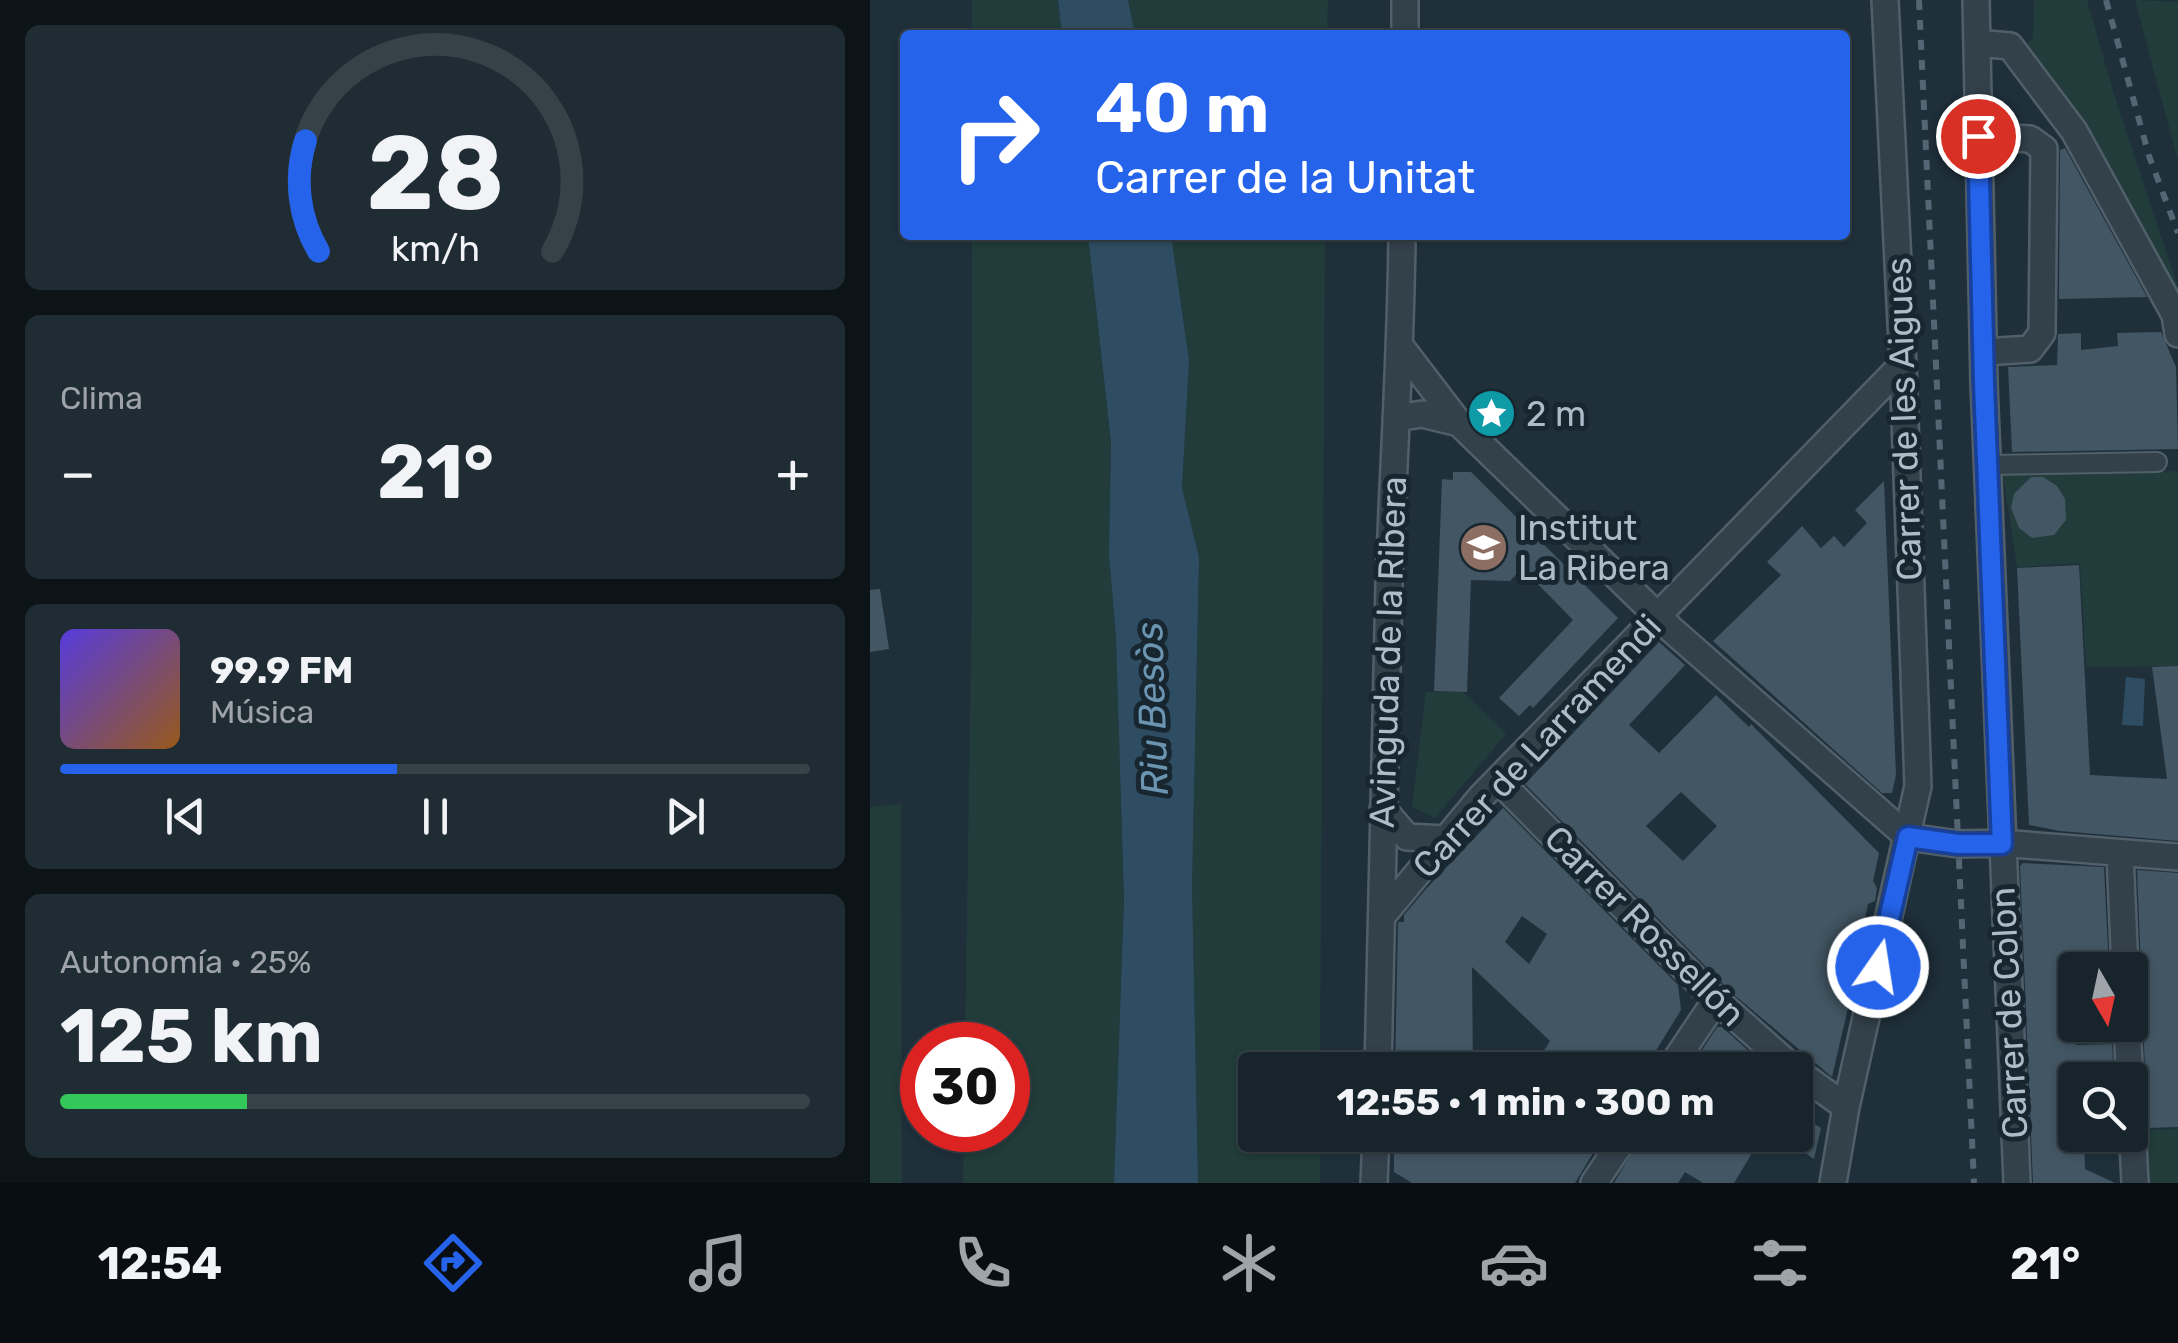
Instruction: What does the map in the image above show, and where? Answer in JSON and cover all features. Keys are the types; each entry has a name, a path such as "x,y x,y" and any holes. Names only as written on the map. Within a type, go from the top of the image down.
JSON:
{"street":[{"path":"1404,30 1405,0"},
{"name":"Carrer de les Aigues","path":"1833,1183 1846,1107 1918,786 1885,0"},
{"name":"Carrer de Colon","path":"1976,0 1987,465 2017,1183"},
{"path":"1977,43 2010,46 2074,131 2175,315 2178,334"},
{"path":"1978,136 2030,139 2044,149 2042,332 2030,349 1984,352"},
{"name":"Avinguda de la Ribera","path":"1379,1052 1402,240"},
{"path":"1401,347 1459,423 1657,614 1908,837 1958,844 2178,857"},
{"name":"Carrer de Larramendi","path":"1383,916 1498,780 1903,364"},
{"path":"1396,418 1422,414 1459,423"},
{"path":"1987,465 2157,462"},
{"name":"Carrer Rossellón","path":"1498,780 1716,1000 1775,1052"},
{"path":"1383,809 1407,837 1446,839"},
{"path":"2120,854 2124,952"},
{"path":"1682,1052 1716,1000"},
{"path":"2129,1042 2135,1183"},
{"name":"Carrer Rossellón","path":"1813,1083 1846,1107"},
{"path":"1374,1183 1375,1152"},
{"path":"1594,1183 1615,1152"}],"green space":[{"path":"972,0 1058,0 1061,30 972,30"},
{"path":"1128,0 1328,0 1327,30 1134,30"},
{"path":"2034,0 2087,0 2178,287 2178,306 2020,51 2033,38"},
{"path":"2135,0 2178,2 2178,161"},
{"path":"972,240 1089,240 1111,442 1109,555 1116,638 1124,899 1114,1183 963,1183 964,1152 1030,1152 1030,1022 965,1022"},
{"path":"1172,240 1325,240 1320,1052 1238,1052 1238,1152 1320,1152 1320,1183 1198,1183 1192,885 1199,557 1182,488 1189,360"},
{"path":"2178,471 2178,666 2086,667 2080,563 2017,567 2003,475"},
{"path":"1426,692 1463,692 1506,734 1435,818 1412,807"},
{"path":"901,804 902,1183 870,1183 870,807"},
{"path":"2178,1129 2178,1183 2143,1183 2142,1152 2148,1152 2148,1130"}],"water":[{"path":"1058,0 1128,0 1134,30 1061,30"},
{"name":"Riu Besòs","path":"1089,240 1172,240 1189,360 1182,488 1199,557 1192,885 1198,1183 1114,1183 1124,899 1116,638 1109,555 1111,442"},
{"path":"2126,677 2145,679 2143,726 2122,725"}],"building":[{"path":"2065,148 2147,297 2059,299 2060,150"},
{"path":"2161,332 2176,367 2178,449 2012,452 2008,367 2057,365 2058,334 2081,333 2081,350 2118,346 2117,333"},
{"path":"1453,472 1471,472 1618,618 1533,708 1530,705 1519,716 1499,698 1573,620 1522,568 1510,581 1471,580 1467,692 1434,691 1442,479 1453,480"},
{"path":"2031,477 2043,477 2057,486 2065,499 2066,520 2054,535 2032,538 2019,528 2011,508 2014,494"},
{"path":"1884,481 1896,775 1892,793 1882,793 1713,641 1781,575 1767,562 1802,526 1821,548 1834,536 1844,547 1867,523 1855,510"},
{"path":"2079,565 2090,775 2167,779 2152,667 2178,666 2178,841 2029,825 2017,568"},
{"path":"880,589 889,649 870,652 870,590"},
{"path":"1659,642 1685,665 1629,725 1659,753 1716,695 1749,727 1751,724 1879,853 1873,881 1877,888 1875,901 1868,904 1832,1077 1813,1061 1813,1052 1802,1052 1732,993 1525,784","holes":["1681,792 1717,826 1683,861 1646,826"]},
{"path":"1503,808 1678,985 1681,1010 1655,1052 1543,1052 1550,1041 1472,967 1473,1052 1395,1052 1398,922 1404,922 1404,915","holes":["1522,916 1547,934 1529,964 1505,942"]},
{"path":"2023,863 2104,867 2108,952 2058,952 2058,1042 2112,1044 2113,1062 2058,1062 2058,1152 2084,1152 2085,1169 2115,1183 2033,1183 2020,866"},
{"path":"2137,870 2178,873 2178,1127 2148,1128 2148,1062 2145,1062 2144,1042 2148,1042 2148,952 2140,952"},
{"path":"1717,1027 1722,1027 1750,1052 1701,1052"},
{"path":"1813,1123 1821,1128 1814,1159 1804,1152 1813,1152"},
{"path":"1394,1152 1594,1152 1575,1183 1412,1183 1394,1172"},
{"path":"1632,1152 1753,1152 1734,1183 1703,1183 1685,1172 1678,1183 1614,1183"}],"railway":[{"path":"1919,0 1974,1183"},
{"path":"2106,0 2149,156 2178,233"}],"place":[{"name":"2 m","path":"1491,414"},
{"name":"Institut La Ribera","path":"1483,548"}],"route":[{"path":"1878,967 1908,837 1958,844 2002,844 1978,136"}]}
